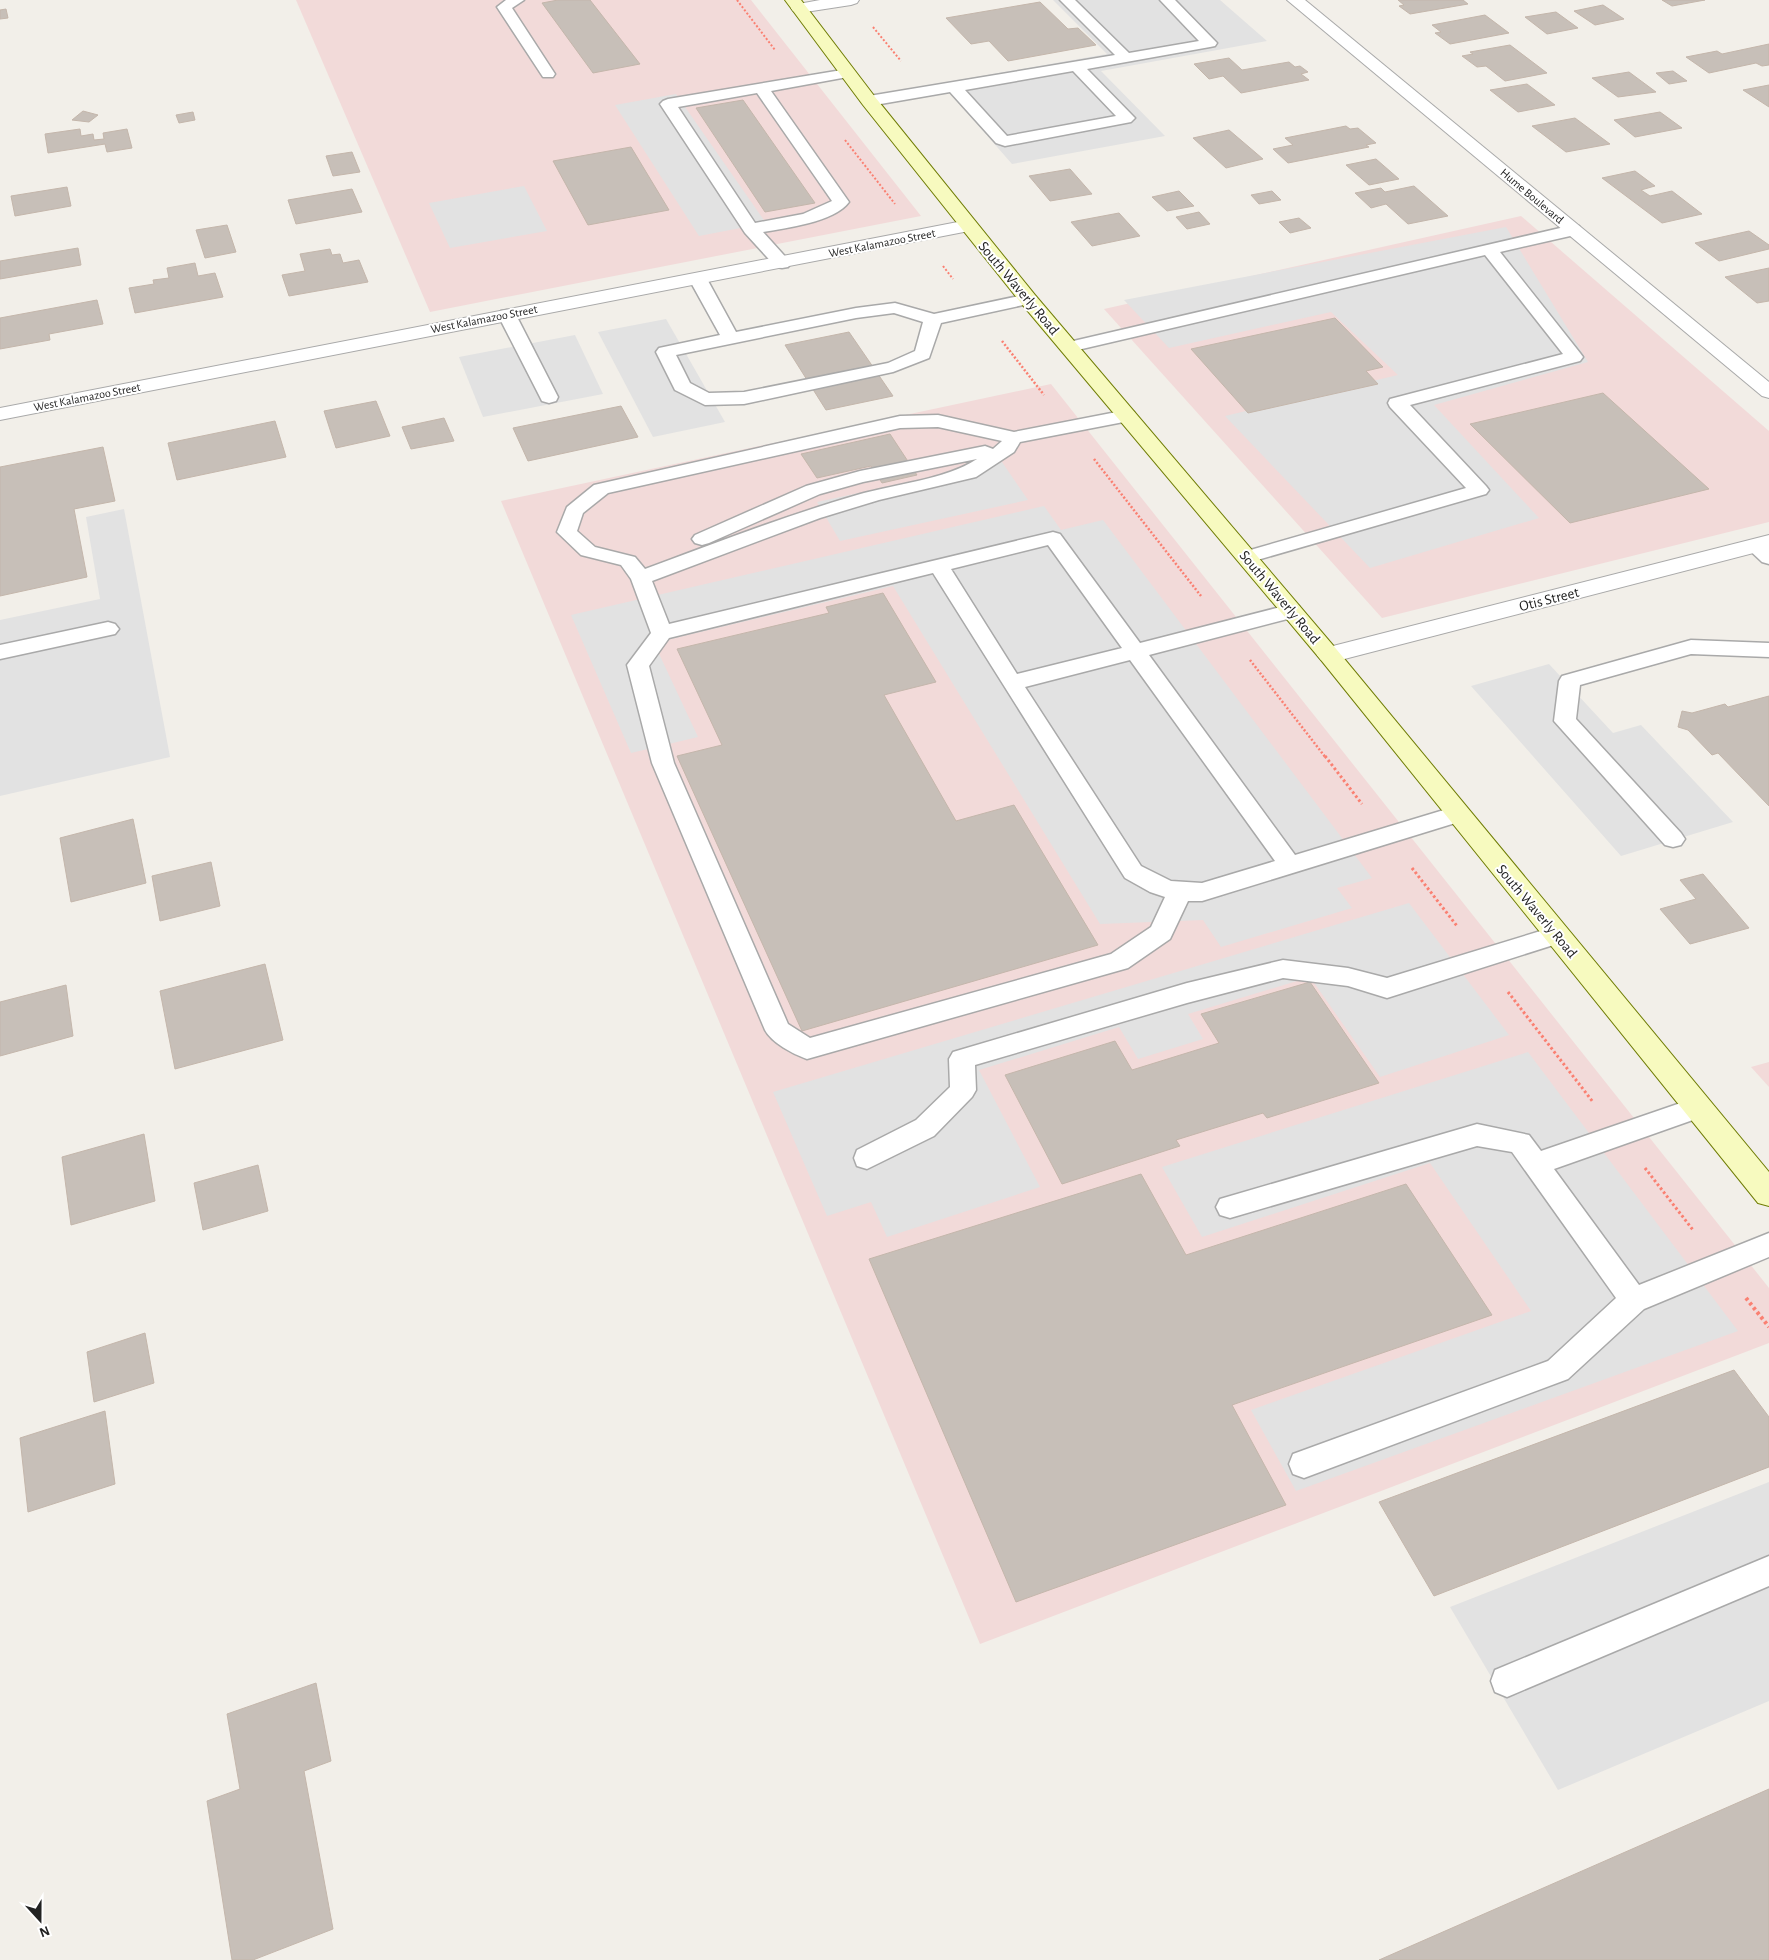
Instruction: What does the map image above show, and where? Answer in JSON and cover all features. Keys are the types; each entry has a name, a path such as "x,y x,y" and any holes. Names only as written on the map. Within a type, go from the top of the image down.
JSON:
{"main road":[{"name":"South Waverly Road","path":"796,4 968,226 1329,655 1769,1194"}],"street":[{"path":"796,4 851,0"},
{"name":"Hume Boulevard","path":"1295,0 1769,392"},
{"name":"West Kalamazoo Street","path":"0,414 507,314 968,226"},
{"name":"Otis Street","path":"1329,655 1764,549"}],"lane":[{"path":"517,0 504,7 548,74"},
{"path":"1067,0 1126,58"},
{"path":"869,100 1210,43 1168,0"},
{"path":"953,86 1005,141 1126,119 1076,66"},
{"path":"782,263 752,229 668,104 848,73"},
{"path":"752,229 817,216 828,212 841,202 761,88"},
{"path":"1069,347 1573,230"},
{"path":"1247,558 1479,490 1397,403 1574,357 1490,250"},
{"path":"698,279 731,338"},
{"path":"932,318 923,354 893,367 744,398 705,399 682,386 665,352 856,313 895,308 932,318 1028,299"},
{"path":"507,314 549,397"},
{"path":"1010,443 938,421 900,422 600,489 574,511 567,532 588,551 628,561 663,556 813,490 860,477 1010,443 1069,427 1127,416"},
{"path":"641,578 813,514 874,496 968,473 1010,443"},
{"path":"1179,893 1161,933 1119,961 807,1049 778,1030 663,763 638,665 662,633 1053,538 1290,865"},
{"path":"628,561 641,578 662,633"},
{"path":"939,566 1132,872 1161,888 1179,893 1202,892 1457,814"},
{"path":"1012,683 1292,611"},
{"path":"0,652 108,629"},
{"path":"1673,839 1565,721 1570,681 1691,647 1769,650"},
{"path":"866,1158 925,1128 963,1090 962,1059 1187,993 1283,969 1348,977 1387,988 1557,935"},
{"path":"1536,1164 1698,1108"},
{"path":"1230,1206 1477,1135 1520,1142 1634,1300"},
{"path":"1304,1464 1558,1370 1634,1300 1769,1245"},
{"path":"1507,1681 1769,1571"}],"path":[{"path":"737,0 1769,1327"}],"shaded area":[{"path":"296,0 751,0 921,216 430,312"},
{"path":"1053,0 1220,0 1267,41 1101,71 1165,136 1012,164 941,83 1107,54"},
{"path":"676,94 766,223 699,236 615,105"},
{"path":"524,186 547,231 450,248 429,203"},
{"path":"1521,216 1769,431 1769,522 1382,618 1104,309"},
{"path":"1506,227 1588,362 1434,405 1539,518 1370,568 1225,416 1398,375 1331,312 1169,348 1124,300"},
{"path":"666,319 725,422 653,437 598,332"},
{"path":"575,335 603,394 483,417 459,357"},
{"path":"1051,384 1769,1288 1769,1343 980,1644 501,501"},
{"path":"1002,462 1028,500 840,541 817,502"},
{"path":"1044,506 1061,530 1103,520 1372,878 1337,888 1352,908 1221,947 1203,920 1100,924 893,586 654,643 698,737 631,753 571,615"},
{"path":"124,509 170,757 0,796 0,620 100,599 86,517"},
{"path":"1549,664 1613,733 1641,725 1733,822 1621,856 1471,686"},
{"path":"1409,903 1509,1035 1380,1077 1310,977 1188,1014 1203,1039 1138,1059 1119,1027 979,1070 1040,1187 887,1237 871,1202 827,1216 773,1092"},
{"path":"1528,1052 1738,1331 1296,1491 1251,1410 1531,1311 1430,1163 1202,1237 1162,1167"},
{"path":"1769,1062 1769,1087 1751,1067"},
{"path":"1769,1482 1769,1701 1558,1790 1450,1607"}],"building":[{"path":"558,0 590,0 640,64 593,73 542,3"},
{"path":"1398,0 1463,0 1468,4 1410,14 1399,6 1404,5"},
{"path":"1662,0 1705,0 1672,6"},
{"path":"1040,2 1068,29 1078,28 1096,45 1008,61 989,41 971,44 946,18"},
{"path":"1603,5 1624,19 1595,25 1574,11"},
{"path":"6,9 8,18 0,19 0,10"},
{"path":"1556,12 1578,28 1547,34 1525,17"},
{"path":"1485,15 1509,33 1450,44 1435,33 1441,32 1432,25"},
{"path":"1769,44 1769,65 1762,66 1756,63 1709,73 1686,57 1717,51 1722,54"},
{"path":"1510,45 1547,73 1505,81 1486,66 1477,67 1462,56 1473,54 1470,52"},
{"path":"1229,58 1242,70 1289,62 1295,67 1300,66 1308,72 1301,74 1309,80 1241,93 1223,76 1209,79 1194,64"},
{"path":"1673,71 1687,81 1669,84 1656,73"},
{"path":"1629,72 1656,92 1618,97 1592,78"},
{"path":"1527,84 1555,105 1518,112 1490,90"},
{"path":"1769,85 1769,107 1743,90"},
{"path":"743,100 815,203 765,212 696,108"},
{"path":"83,111 98,115 89,122 72,120"},
{"path":"193,112 195,120 179,123 176,115"},
{"path":"1660,112 1682,128 1635,137 1614,120"},
{"path":"1575,118 1610,144 1566,152 1532,126"},
{"path":"1346,126 1350,129 1358,128 1376,143 1366,145 1369,147 1288,163 1273,149 1293,145 1285,138"},
{"path":"80,129 81,136 93,134 94,140 104,139 103,133 127,129 132,148 107,152 105,144 48,153 45,134"},
{"path":"1229,130 1263,159 1226,168 1193,138"},
{"path":"631,147 669,210 588,225 553,161"},
{"path":"352,152 360,172 333,176 326,156"},
{"path":"1376,159 1399,179 1369,185 1346,165"},
{"path":"1070,169 1092,194 1050,201 1029,176"},
{"path":"1635,171 1655,186 1641,190 1650,196 1672,191 1702,214 1662,223 1602,178"},
{"path":"1414,186 1448,216 1408,224 1386,204 1371,208 1355,193 1381,188 1385,192"},
{"path":"67,187 71,206 15,216 11,196"},
{"path":"352,189 362,212 296,224 288,200"},
{"path":"1179,191 1194,206 1167,211 1152,197"},
{"path":"1272,191 1281,200 1259,204 1251,195"},
{"path":"1199,212 1210,224 1187,229 1176,217"},
{"path":"1119,213 1140,236 1092,246 1071,222"},
{"path":"1299,218 1311,228 1290,233 1279,222"},
{"path":"227,225 236,252 205,258 196,230"},
{"path":"1749,231 1769,245 1769,249 1719,261 1695,243"},
{"path":"78,248 81,265 0,279 0,261"},
{"path":"330,249 332,255 340,254 343,263 359,260 368,282 289,296 282,275 305,271 300,254"},
{"path":"195,263 198,276 215,273 223,297 135,313 129,288 154,284 153,280 169,278 167,268"},
{"path":"1769,268 1769,301 1757,303 1725,277"},
{"path":"97,300 103,324 49,334 50,340 0,349 0,318"},
{"path":"1335,318 1383,367 1366,371 1378,384 1248,413 1191,349"},
{"path":"849,332 893,396 826,410 785,345"},
{"path":"1603,393 1709,489 1570,523 1470,424"},
{"path":"376,401 390,436 336,448 324,411"},
{"path":"621,406 638,437 528,461 513,428"},
{"path":"444,418 454,441 411,449 402,427"},
{"path":"275,421 286,457 177,480 168,443"},
{"path":"890,434 917,475 882,483 871,466 817,478 801,454"},
{"path":"103,447 115,501 74,509 87,577 0,596 0,467"},
{"path":"883,593 936,682 884,695 956,821 1014,805 1098,945 802,1031 677,756 722,745 677,649 829,613 826,607"},
{"path":"1769,696 1769,806 1718,753 1712,755 1688,730 1678,727 1682,711 1692,713 1725,704 1728,707"},
{"path":"133,819 146,883 71,902 60,838"},
{"path":"211,862 220,906 160,921 152,876"},
{"path":"1703,874 1749,928 1690,944 1660,909 1696,899 1680,880"},
{"path":"265,964 283,1040 175,1069 160,991"},
{"path":"1310,982 1379,1083 1267,1118 1263,1113 1176,1140 1180,1146 1062,1184 1005,1075 1115,1041 1132,1070 1219,1043 1201,1014"},
{"path":"66,985 73,1036 0,1056 0,1002"},
{"path":"144,1134 155,1201 71,1225 62,1157"},
{"path":"258,1165 268,1211 203,1230 194,1183"},
{"path":"1141,1174 1186,1255 1406,1184 1492,1315 1232,1405 1286,1505 1016,1602 869,1259"},
{"path":"145,1333 154,1383 94,1402 87,1352"},
{"path":"1734,1370 1769,1417 1769,1467 1434,1596 1379,1502"},
{"path":"105,1411 115,1484 28,1512 20,1438"},
{"path":"316,1683 331,1761 304,1771 333,1929 253,1960 232,1960 207,1801 240,1789 227,1714"},
{"path":"1769,1789 1769,1960 1379,1960"}]}
